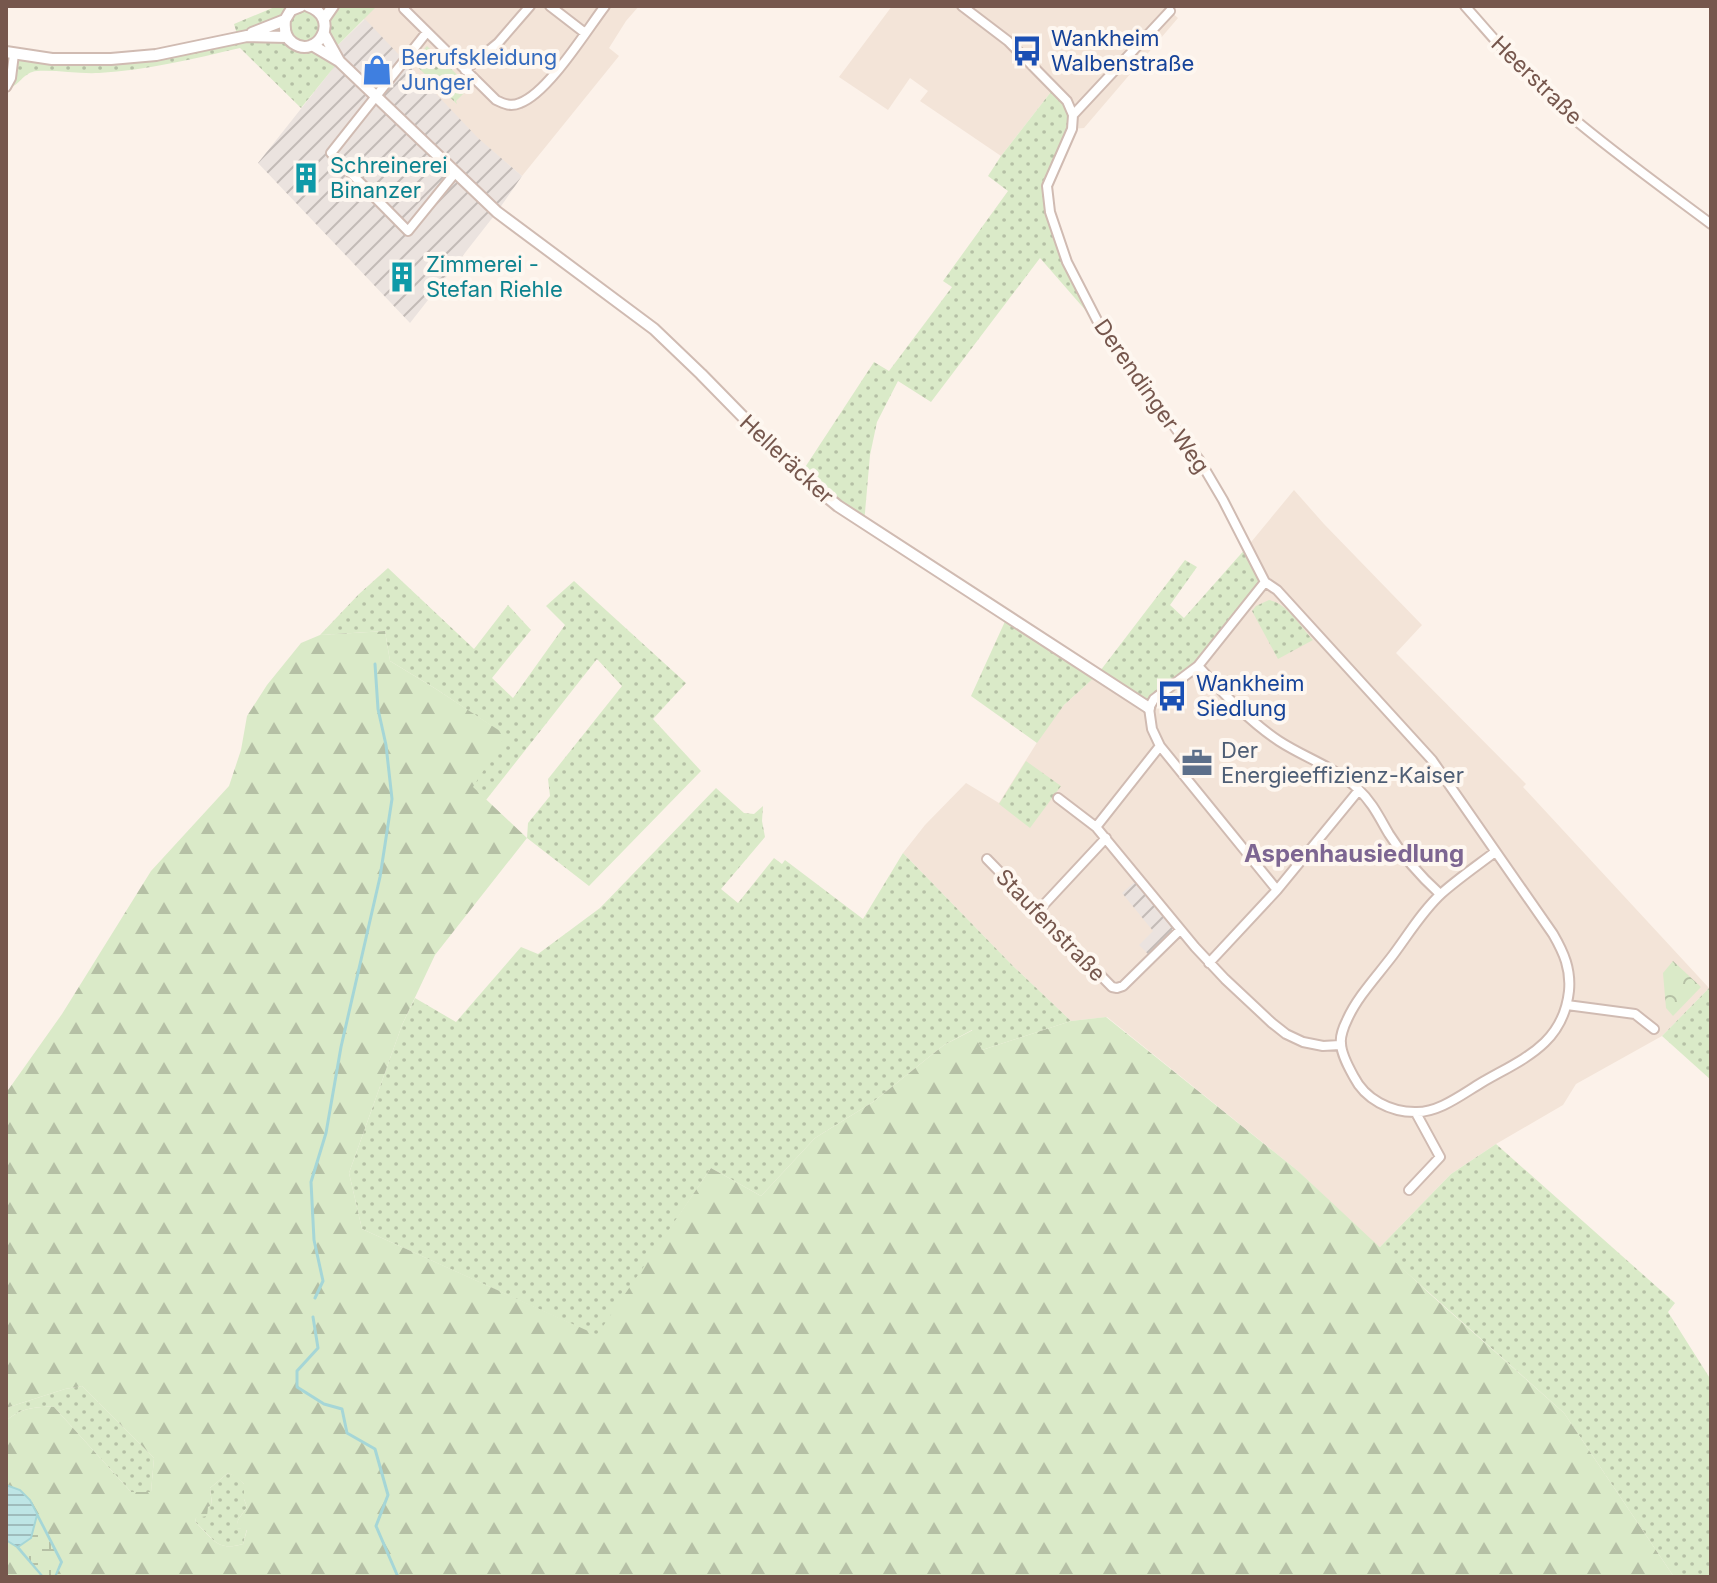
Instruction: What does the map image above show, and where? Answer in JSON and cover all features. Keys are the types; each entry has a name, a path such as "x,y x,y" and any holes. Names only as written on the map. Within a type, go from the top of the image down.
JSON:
{"street":[{"path":"287,37 285,20 291,10 301,6"},
{"path":"324,19 333,6"},
{"path":"465,70 498,43 530,6"},
{"path":"550,6 585,33"},
{"path":"404,9 496,100 506,105 520,104 550,78 605,6"},
{"path":"962,6 1008,41 1067,101 1073,115 1170,11"},
{"path":"981,6 982,20"},
{"name":"Heerstraße","path":"1465,6 1527,75 1567,113 1711,224"},
{"path":"312,7 324,19 324,34 312,45"},
{"path":"6,87 11,78 10,53 52,59 156,55 247,36 285,20"},
{"path":"427,32 331,153 408,231 455,173"},
{"name":"Helleräcker","path":"324,34 339,61"},
{"name":"Helleräcker","path":"247,36 287,37 298,46 312,45 339,61 497,212 654,329 800,475 838,506 1149,708"},
{"name":"Derendinger Weg","path":"1073,115 1072,129 1047,186 1050,212 1067,262 1101,328 1200,461 1265,582"},
{"path":"1277,890 1160,746 1152,729 1149,708 1154,699 1198,666 1265,582 1277,590 1432,760 1553,934 1568,968 1567,1005 1555,1032 1535,1051 1438,1108 1416,1113 1379,1103 1358,1085 1340,1045 1347,1019 1440,894 1495,852"},
{"path":"1198,666 1268,733 1340,773 1359,790 1374,806 1412,868 1440,894"},
{"path":"1096,827 1160,746"},
{"path":"1209,963 1277,890 1359,790"},
{"path":"1058,798 1096,827 1209,963 1265,1017 1286,1034 1303,1042 1340,1045"},
{"path":"1038,911 1106,838"},
{"name":"Staufenstraße","path":"987,859 1112,987 1123,986 1180,930"},
{"path":"1567,1005 1635,1014 1654,1029"},
{"path":"1409,1190 1440,1157 1416,1113"}],"shaded area":[{"path":"351,6 639,6 609,48 619,56 522,176 478,139"},
{"path":"892,6 1174,6 1170,11 1178,18 1084,128 1072,129 1054,88 1001,156 920,101 928,91 910,78 888,110 839,77"},
{"path":"365,19 478,138 522,176 410,323 258,163 338,62 333,50"},
{"path":"1294,490 1422,625 1396,653 1526,784 1523,787 1709,988 1662,1036 1576,1084 1563,1105 1451,1174 1379,1248 1298,1171 1107,1017 1071,1021 903,853 966,783 999,803 1048,725 1064,705 1097,675 1148,708 1247,547"},
{"path":"1138,879 1180,930 1152,958 1139,945 1153,931 1122,893"}],"green space":[{"path":"277,6 377,6 333,50 339,61 301,108 240,48 117,72 37,71 6,89 6,52 111,59 238,37 234,24"},
{"path":"427,46 470,87 456,101 457,104 412,62"},
{"path":"1054,88 1067,101 1072,129 1048,185 1050,212 1067,262 1101,328 1040,258 931,402 898,381 877,422 870,455 864,524 800,475 874,362 889,371 952,287 943,281 1008,191 988,176"},
{"path":"1247,547 1265,582 1198,666 1149,708 1097,675 1185,560 1197,567 1170,605 1184,618"},
{"path":"388,568 474,649 508,605 531,630 492,678 513,698 565,625 546,606 574,581 686,683 653,719 701,771 589,886 527,838 528,823 550,796 548,779 622,686 597,659 486,800 472,787 505,735 390,661 385,631 320,635"},
{"path":"1269,600 1288,611 1313,640 1278,659 1252,611"},
{"path":"1007,617 1097,675 1064,705 1037,743 971,696"},
{"path":"385,631 390,661 506,735 473,787 527,838 435,955 402,1025 349,1173 362,1229 597,1335 711,1168 761,1196 815,1138 873,1102 944,1045 973,1030 982,1050 1071,1021 1106,1017 1298,1171 1564,1413 1674,1577 55,1577 62,1562 30,1500 20,1490 6,1485 6,1421 28,1409 54,1407 131,1492 151,1492 154,1458 82,1386 6,1408 6,1093 62,1014 151,871 229,786 241,750 247,716 267,685 301,643 320,635","holes":["228,1473 244,1484 247,1507 236,1528 247,1530 243,1544 221,1545 195,1522 196,1518 207,1516 208,1507 212,1505 210,1488"]},
{"path":"1026,761 1061,786 1030,828 999,804"},
{"path":"716,788 744,813 754,814 763,806 765,837 721,889 738,903 774,858 782,864 785,860 863,919 903,853 1071,1021 982,1050 972,1030 944,1045 873,1102 815,1138 761,1196 711,1168 598,1336 362,1229 349,1173 402,1025 415,998 456,1022 521,947 538,954 600,908"},
{"path":"1673,961 1701,987 1673,1016 1666,1008 1663,973"},
{"path":"1711,986 1711,1080 1662,1036"},
{"path":"1496,1144 1675,1303 1668,1312 1711,1380 1711,1577 1674,1577 1564,1413 1379,1248 1451,1174"},
{"path":"82,1386 154,1458 151,1492 131,1492 54,1407 28,1409 6,1421 6,1408"},
{"path":"228,1473 244,1484 247,1507 238,1520 237,1528 247,1529 243,1544 234,1546 216,1542 195,1522 212,1504 210,1488"},
{"path":"37,1514 62,1562 55,1577 43,1577 17,1547 31,1538"},
{"path":"6,1540 17,1547 42,1577 6,1577"}],"water":[{"path":"6,1485 20,1490 30,1500 62,1562 55,1577 61,1562 37,1515 31,1538 18,1547 43,1577 17,1547 6,1540"}],"waterway":[{"path":"315,1298 323,1281 314,1240 311,1182 326,1133 341,1047 380,877 392,799 378,709 375,664"},
{"path":"313,1317 318,1348 297,1371 297,1387 324,1404 342,1409 347,1433 375,1449 388,1495 376,1526 398,1577"}],"place":[{"name":"Wankheim Walbenstraße","path":"1027,51"},
{"name":"Berufskleidung Junger","path":"377,70"},
{"name":"Schreinerei Binanzer","path":"306,178"},
{"name":"Zimmerei - Stefan Riehle","path":"402,277"},
{"name":"Wankheim Siedlung","path":"1172,696"},
{"name":"Der Energieeffizienz-Kaiser","path":"1197,763"}],"district":[{"name":"Aspenhausiedlung","path":"1354,854"}]}
